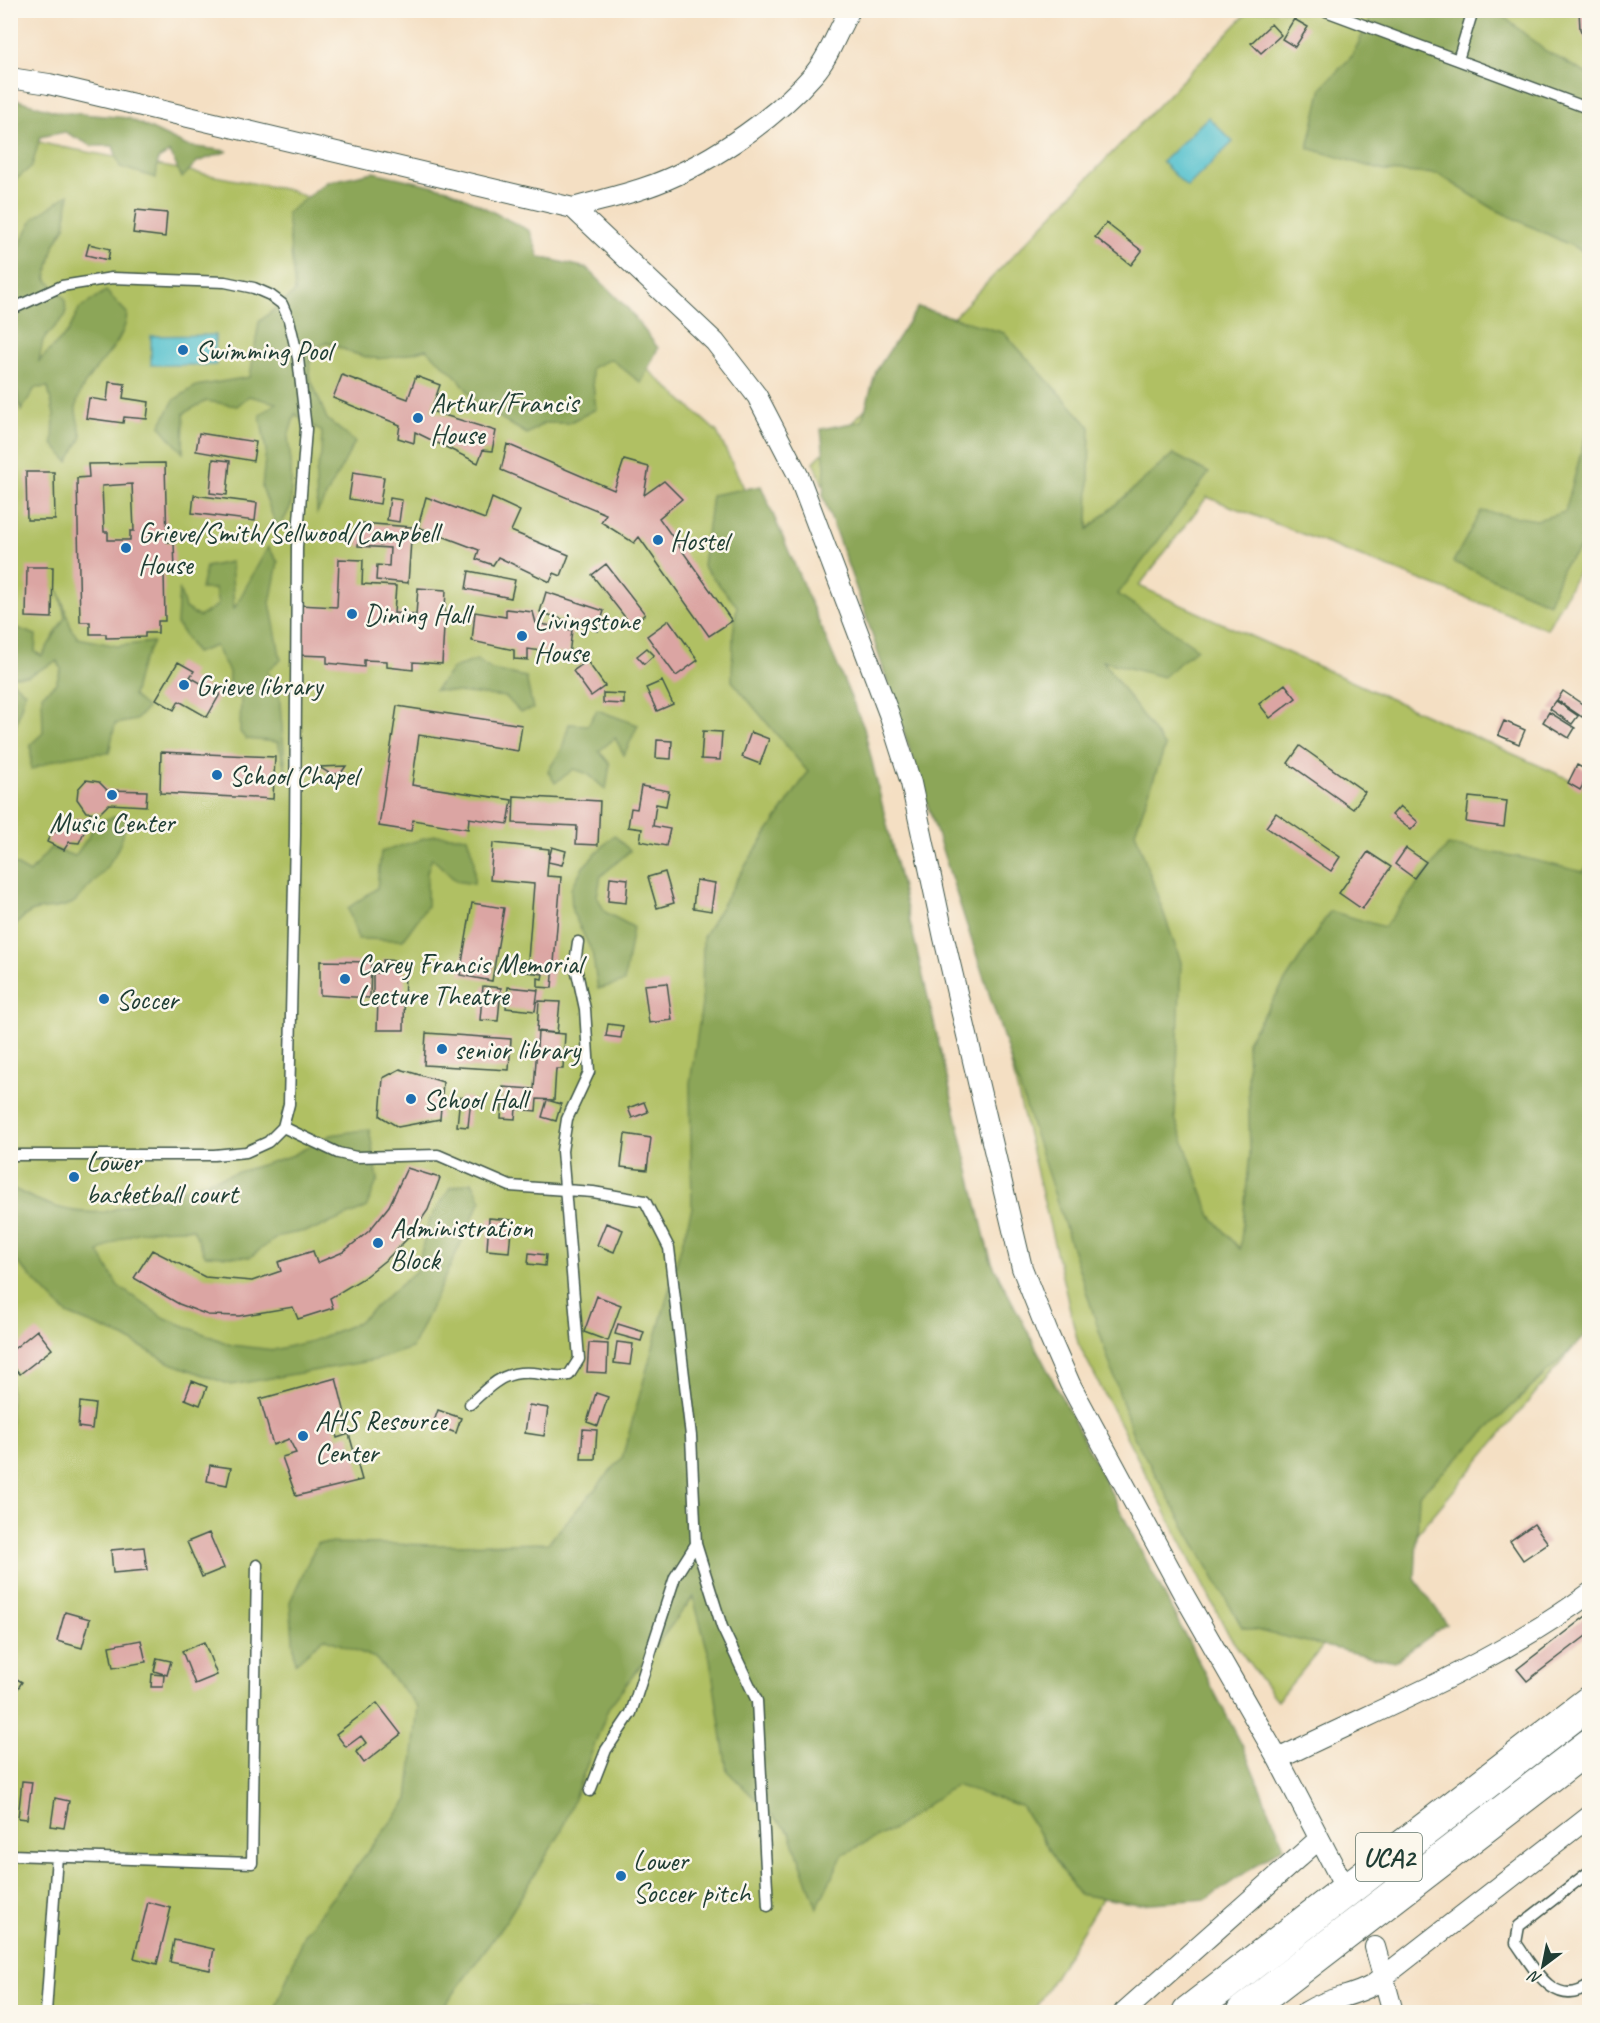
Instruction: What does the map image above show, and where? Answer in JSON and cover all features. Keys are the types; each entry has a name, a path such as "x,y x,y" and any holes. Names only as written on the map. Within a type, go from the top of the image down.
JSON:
{"highway":[{"name":"UCA2","path":"1188,2013 1590,1702"},
{"name":"UCA2","path":"1243,2013 1590,1745"}],"street":[{"path":"10,78 49,84 573,208 645,188 683,172 731,142 781,106 815,73 850,10"},
{"path":"573,208 715,342 757,396 800,477 889,714 910,783 1022,1268 1070,1384 1184,1595 1278,1759 1341,1880"},
{"path":"1278,1759 1474,1664 1547,1625 1590,1593"},
{"path":"1306,2013 1334,1997 1360,1992 1382,1979 1587,1824"},
{"path":"1124,2013 1319,1839"},
{"path":"1375,1947 1382,1979 1398,2011"}],"lane":[{"path":"1323,10 1590,109"},
{"path":"1458,60 1473,10"},
{"path":"10,310 62,286 111,278 225,282 254,288 270,295 282,304 289,320 298,358 306,429 297,547 293,985 290,1104 284,1127 268,1142 246,1152 214,1155 10,1155"},
{"path":"470,1404 496,1381 508,1374 537,1373 562,1377 570,1375 579,1359 563,1189 562,1151 567,1119 589,1072 585,1008 575,963 578,942"},
{"path":"284,1127 338,1153 356,1157 438,1155 497,1182 645,1201 669,1248 691,1436 696,1544 722,1627 757,1701 768,1906"},
{"path":"590,1791 606,1750 631,1713 675,1576 696,1544"},
{"path":"10,1855 252,1863 256,1564"},
{"path":"46,2013 57,1856"},
{"path":"1590,1871 1519,1926 1515,1936 1516,1943 1546,1983 1556,1991 1568,1995 1578,1994 1590,1985"}],"green space":[{"path":"1249,11 1589,11 1589,571 1580,569 1547,629 1207,497 1139,586 1589,788 1589,1329 1277,1701 1230,1637 1078,1343 953,823 814,462"},
{"path":"1374,11 1497,11 1544,50 1589,75 1589,254 1494,209 1438,174 1384,171 1308,148 1322,87 1352,56"},
{"path":"11,98 58,112 128,118 187,146 228,151 197,162 182,178 170,152 158,159 156,178 120,167 113,146 92,146 65,132 40,137 32,166 11,181"},
{"path":"10,134 51,145 289,190 484,269 614,339 717,432 838,683 976,1213 1023,1356 1106,1892 1033,2012 11,2012"},
{"path":"373,172 448,189 530,231 539,257 587,268 629,310 658,348 641,383 611,359 591,368 596,409 569,423 544,423 527,434 477,404 459,379 426,349 396,357 375,358 354,354 327,342 311,352 309,375 327,419 355,442 317,513 316,474 321,455 322,432 295,414 288,437 291,462 291,506 278,531 262,487 266,450 260,415 276,403 249,396 237,406 206,401 184,413 183,453 160,426 174,400 196,386 250,377 259,322 295,292 287,213 327,182"},
{"path":"69,194 65,227 55,243 46,278 65,299 66,315 43,340 39,361 68,332 79,309 106,291 127,313 119,339 85,384 79,396 76,412 82,437 68,462 53,444 54,415 48,387 35,388 21,411 17,391 11,389 11,262 33,219"},
{"path":"918,307 1004,333 1090,427 1088,529 1173,454 1209,473 1118,594 1197,648 1163,677 1103,661 1165,747 1135,832 1181,962 1175,1118 1211,1216 1240,1249 1250,1154 1247,1041 1330,911 1384,927 1448,845 1524,858 1583,872 1589,864 1589,1332 1419,1495 1415,1579 1447,1624 1394,1662 1242,1627 1133,1435 863,607 823,497 825,467 821,429 862,421 876,371"},
{"path":"1589,423 1589,540 1564,565 1549,603 1453,562 1481,511 1537,520 1565,512"},
{"path":"761,486 864,728 990,1259 1243,1747 1284,1846 1207,1899 1138,1904 1078,1894 1021,1806 955,1785 895,1828 843,1854 817,1908 790,1833 727,1771 710,1659 693,1597 609,1707 562,1830 506,1921 440,2012 274,2012 304,1934 408,1800 418,1707 375,1658 324,1638 295,1663 290,1602 317,1543 450,1545 548,1543 622,1458 692,1208 690,1083 702,1004 703,937 747,863 808,772 732,681 733,634 737,606 703,566 712,495"},
{"path":"268,547 278,562 270,603 281,660 267,671 279,692 286,773 278,742 246,739 240,732 241,697 228,697 229,672 215,646 196,653 177,624 179,588 185,608 199,617 218,605 215,589 201,589 206,567 231,562 234,609"},
{"path":"59,591 72,630 78,638 117,646 153,642 140,668 133,696 147,708 136,720 115,724 109,753 68,757 31,770 31,744 43,733 42,695 56,683 61,669 57,661 28,676 11,676 11,636 14,627 36,635 35,652 42,656 65,617"},
{"path":"477,660 492,670 526,677 533,709 520,712 506,697 435,690 453,668"},
{"path":"11,680 25,692 15,729"},
{"path":"597,710 638,725 624,755 615,738 599,751 610,764 606,790 588,774 574,769 555,783 548,771 562,749 569,724 588,725"},
{"path":"127,813 123,835 110,863 80,897 71,904 61,907 33,911 19,921 11,931 11,862 30,873 50,848 75,856 90,835 94,823"},
{"path":"435,835 467,837 474,859 474,884 456,881 432,858 427,872 427,906 403,940 358,939 348,908 377,888 381,852"},
{"path":"614,835 630,851 601,876 597,896 605,912 633,927 624,982 598,989 592,952 572,911 571,889 583,867"},
{"path":"369,1129 378,1179 366,1208 316,1229 279,1236 250,1257 205,1255 193,1229 166,1229 133,1234 99,1252 118,1286 163,1317 231,1345 274,1350 312,1341 357,1323 417,1270 428,1223 450,1188 472,1182 481,1200 412,1348 375,1360 231,1385 168,1362 124,1337 67,1314 11,1256 10,1187 56,1207 80,1212 105,1212 291,1156 331,1135"}],"water":[{"path":"1208,117 1233,142 1187,187 1162,162"},
{"name":"Swimming Pool","path":"215,335 216,365 151,365 151,336"}],"building":[{"path":"1579,10 1590,10 1590,50 1580,29"},
{"path":"1294,19 1308,27 1295,47 1282,39"},
{"path":"1271,24 1281,35 1261,53 1251,43"},
{"path":"136,210 167,213 165,237 133,233"},
{"path":"1106,223 1142,251 1131,265 1095,237"},
{"path":"89,244 110,249 108,260 86,255"},
{"name":"Arthur/Francis House","path":"342,375 408,399 416,376 440,385 431,411 496,431 492,451 483,450 478,463 415,432 414,443 398,438 400,425 333,398"},
{"path":"109,382 125,384 123,398 149,402 147,419 124,417 123,423 86,418 89,398 107,401"},
{"path":"199,433 256,442 253,461 196,451"},
{"name":"Hostel","path":"507,444 614,490 624,460 649,467 644,495 664,481 682,499 659,518 732,621 709,636 639,537 634,543 601,522 606,514 501,470"},
{"path":"213,459 230,461 227,495 210,493"},
{"name":"Grieve/Smith/Sellwood/Campbell House","path":"165,463 167,542 174,542 175,571 164,571 165,621 158,621 158,633 145,633 145,637 106,638 106,634 90,634 90,622 80,622 77,478 89,477 88,464","holes":["132,484 134,531 130,531 130,540 108,540 108,532 104,532 102,486"]},
{"path":"26,472 54,472 55,520 27,520"},
{"path":"353,472 384,477 380,504 349,499"},
{"path":"194,495 257,503 255,521 192,513"},
{"path":"426,497 485,519 492,498 520,511 511,531 569,555 561,576 554,573 550,582 498,557 493,565 476,559 479,550 418,527"},
{"path":"390,498 402,500 399,522 387,520"},
{"path":"360,523 412,527 408,583 376,580 377,565 389,566 390,548 358,546"},
{"name":"Dining Hall","path":"339,559 363,560 362,584 396,586 394,613 416,615 418,588 446,590 442,664 413,662 413,670 387,667 387,661 364,660 364,667 327,663 327,656 297,655 299,605 337,607"},
{"path":"606,564 645,614 631,625 592,575"},
{"path":"27,567 53,567 52,618 26,617"},
{"path":"469,571 515,580 511,598 466,589"},
{"path":"546,592 604,611 598,631 540,612"},
{"name":"Livingstone House","path":"506,609 533,612 536,623 572,630 569,655 528,649 528,660 514,659 514,650 472,641 475,612 506,617"},
{"path":"669,620 698,660 676,676 647,636"},
{"path":"647,648 654,655 644,664 637,656"},
{"path":"587,661 605,686 591,696 573,671"},
{"name":"Grieve library","path":"178,662 194,671 190,677 220,694 207,717 179,701 174,710 156,699"},
{"path":"662,681 673,704 657,711 646,688"},
{"path":"1285,684 1296,698 1270,718 1259,704"},
{"path":"1563,691 1588,708 1582,717 1557,700"},
{"path":"603,693 624,694 624,704 603,703"},
{"path":"1556,701 1578,716 1572,724 1550,709"},
{"path":"397,706 522,725 518,751 419,735 412,785 512,800 508,824 469,818 468,829 413,820 411,831 379,826"},
{"path":"1549,712 1575,728 1569,738 1543,722"},
{"path":"1504,721 1525,730 1519,744 1498,735"},
{"path":"703,731 722,732 720,760 701,759"},
{"path":"751,732 769,739 760,764 742,757"},
{"path":"657,740 672,741 671,759 656,758"},
{"path":"1300,746 1365,792 1353,809 1288,763"},
{"name":"School Chapel","path":"161,752 275,757 273,799 160,793"},
{"path":"1577,765 1590,772 1580,790 1568,783"},
{"path":"346,766 341,773 332,775 319,767"},
{"name":"Music Center","path":"86,780 99,782 107,790 147,791 146,806 109,804 100,813 86,812 77,799 78,789"},
{"path":"641,786 669,791 666,806 656,804 653,826 670,829 666,846 640,841 642,829 628,827 631,808 637,809"},
{"path":"514,796 600,801 598,845 576,844 577,826 513,823"},
{"path":"1469,797 1507,801 1504,827 1466,822"},
{"path":"1400,806 1418,822 1411,830 1392,815"},
{"path":"1276,813 1340,857 1331,871 1266,827"},
{"path":"77,817 89,821 79,843 69,842 64,850 47,842 52,830 59,833 66,824 71,826"},
{"path":"493,843 549,849 547,876 561,877 552,988 538,987 538,978 542,979 543,974 527,972 534,884 490,880"},
{"path":"552,847 566,851 562,865 548,862"},
{"path":"1406,848 1426,862 1414,878 1395,864"},
{"path":"1368,852 1391,867 1362,909 1339,893"},
{"path":"665,872 674,903 657,908 648,877"},
{"path":"610,877 628,879 626,903 608,901"},
{"path":"696,880 715,883 711,911 693,908"},
{"path":"472,903 504,908 492,981 460,975"},
{"path":"383,960 405,961 404,1030 377,1030 378,998 373,998 373,973 383,973"},
{"name":"Carey Francis Memorial Lecture Theatre","path":"320,961 371,962 370,998 320,995"},
{"path":"667,983 672,1020 649,1023 644,985"},
{"path":"483,986 501,988 498,1021 480,1020"},
{"path":"508,987 538,990 535,1011 506,1008"},
{"path":"539,1001 560,1002 557,1033 537,1031"},
{"path":"608,1024 623,1026 621,1038 606,1036"},
{"path":"538,1032 565,1034 563,1069 556,1069 554,1100 537,1099 536,1111 516,1109 515,1119 501,1118 503,1087 534,1089"},
{"path":"426,1033 511,1039 509,1070 424,1065"},
{"name":"School Hall","path":"400,1069 443,1082 440,1119 398,1127 380,1116 383,1078"},
{"path":"460,1097 471,1098 468,1127 457,1126"},
{"path":"547,1100 561,1104 556,1121 542,1117"},
{"path":"644,1102 648,1112 632,1118 628,1108"},
{"path":"625,1134 651,1138 647,1170 621,1167"},
{"name":"Administration Block","path":"407,1168 440,1178 428,1210 410,1236 388,1258 362,1279 330,1298 333,1308 298,1319 293,1307 239,1316 208,1315 179,1304 134,1278 152,1250 205,1277 252,1281 281,1271 278,1262 313,1251 317,1263 343,1252 369,1231 389,1206"},
{"path":"489,1218 512,1220 509,1252 487,1250"},
{"path":"606,1223 623,1230 614,1252 597,1245"},
{"path":"529,1253 546,1255 545,1266 528,1264"},
{"path":"597,1296 621,1305 608,1341 584,1332"},
{"path":"618,1324 644,1332 641,1341 615,1334"},
{"path":"37,1330 52,1349 20,1374 10,1363 10,1352"},
{"path":"617,1342 633,1344 630,1365 614,1363"},
{"path":"589,1343 608,1344 607,1373 587,1372"},
{"name":"AHS Resource Center","path":"336,1378 346,1417 333,1422 337,1438 349,1434 362,1480 296,1496 282,1457 296,1453 289,1439 273,1445 260,1399"},
{"path":"192,1381 207,1387 200,1405 185,1399"},
{"path":"596,1393 608,1397 598,1426 587,1422"},
{"path":"80,1402 95,1404 92,1429 78,1427"},
{"path":"529,1405 548,1408 544,1436 525,1433"},
{"path":"438,1410 461,1418 456,1433 433,1424"},
{"path":"583,1429 597,1430 595,1459 581,1459"},
{"path":"210,1465 231,1468 227,1485 207,1481"},
{"path":"1534,1524 1548,1543 1523,1560 1510,1541"},
{"path":"209,1533 224,1568 202,1577 187,1542"},
{"path":"144,1547 147,1570 113,1573 111,1550"},
{"path":"65,1612 90,1619 82,1648 57,1641"},
{"path":"1590,1613 1590,1633 1527,1681 1517,1669"},
{"path":"141,1640 146,1662 113,1668 109,1646"},
{"path":"204,1642 217,1675 195,1684 182,1651"},
{"path":"157,1658 171,1661 167,1675 154,1671"},
{"path":"152,1674 164,1675 163,1687 151,1687"},
{"path":"10,1675 22,1682 10,1701"},
{"path":"377,1703 401,1734 364,1763 356,1752 366,1743 361,1736 346,1747 336,1734"},
{"path":"22,1781 32,1782 27,1819 18,1818"},
{"path":"55,1798 69,1801 64,1828 51,1826"},
{"path":"148,1902 171,1908 157,1964 134,1958"},
{"path":"174,1940 214,1949 210,1970 170,1962"}],"place":[{"name":"Swimming Pool","path":"183,350"},
{"name":"Arthur/Francis House","path":"418,418"},
{"name":"Hostel","path":"658,540"},
{"name":"Grieve/Smith/Sellwood/Campbell House","path":"126,548"},
{"name":"Dining Hall","path":"352,614"},
{"name":"Livingstone House","path":"522,636"},
{"name":"Grieve library","path":"184,685"},
{"name":"School Chapel","path":"217,775"},
{"name":"Music Center","path":"112,795"},
{"name":"Carey Francis Memorial Lecture Theatre","path":"345,979"},
{"name":"Soccer","path":"104,999"},
{"name":"senior library","path":"442,1049"},
{"name":"School Hall","path":"411,1099"},
{"name":"Lower basketball court","path":"74,1177"},
{"name":"Administration Block","path":"378,1243"},
{"name":"AHS Resource Center","path":"303,1436"},
{"name":"Lower Soccer pitch","path":"621,1876"}]}
